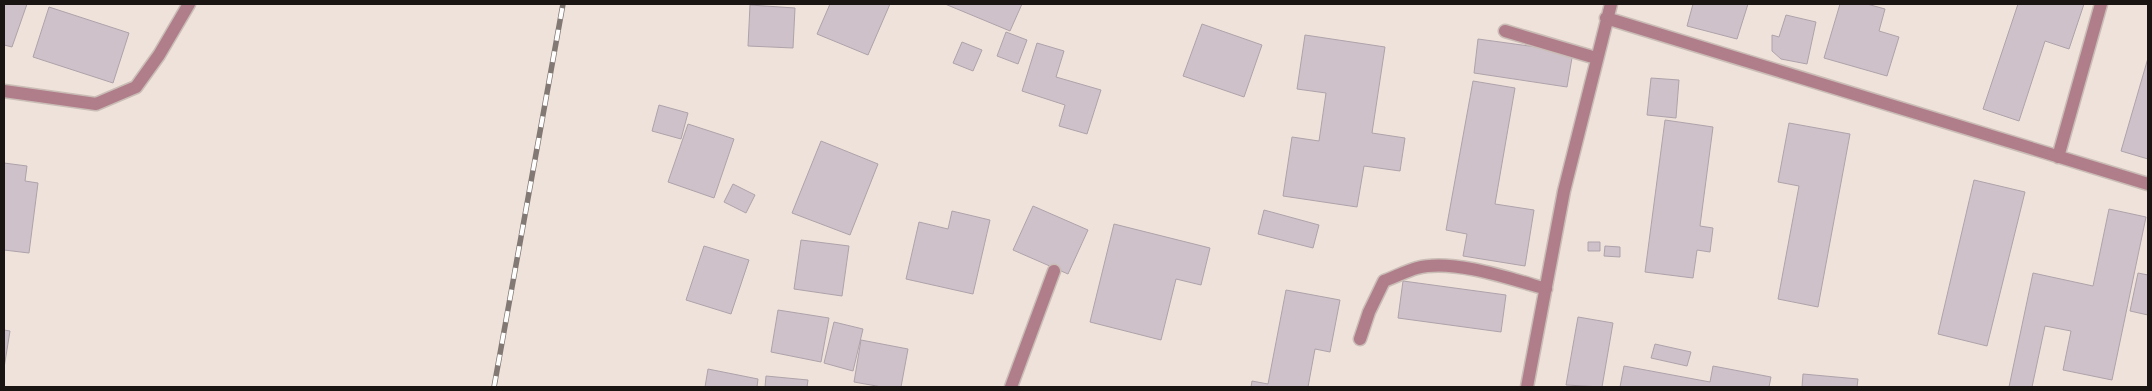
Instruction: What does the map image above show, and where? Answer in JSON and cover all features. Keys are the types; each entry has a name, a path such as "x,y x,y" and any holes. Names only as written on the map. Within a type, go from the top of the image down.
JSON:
{"street":[{"path":"4,92 96,104 136,87 159,55 189,4"},
{"path":"1527,387 1564,191 1610,4"},
{"path":"2058,157 2102,4"},
{"path":"1606,18 2148,184"},
{"path":"1505,31 1596,58"},
{"path":"1360,339 1368,312 1384,281 1418,268 1452,267 1490,272 1546,289"},
{"path":"1011,387 1054,271"}],"building":[{"path":"4,4 27,4 12,47 4,45"},
{"path":"830,4 890,4 868,55 817,34"},
{"path":"945,4 1022,4 1010,31"},
{"path":"1693,4 1748,4 1737,39 1687,26"},
{"path":"1840,4 1867,4 1885,9 1879,31 1899,37 1887,76 1824,58"},
{"path":"2018,4 2084,4 2069,49 2045,41 2019,121 1983,109"},
{"path":"750,5 795,8 793,48 748,46"},
{"path":"49,7 129,33 113,83 33,57"},
{"path":"1786,15 1816,22 1807,64 1781,59 1772,51 1772,35 1779,37"},
{"path":"1202,24 1262,45 1244,97 1183,76"},
{"path":"1006,32 1027,40 1018,64 997,56"},
{"path":"1305,35 1385,47 1372,133 1405,138 1400,171 1364,166 1357,207 1283,196 1292,137 1319,141 1326,93 1297,89"},
{"path":"1478,39 1573,52 1567,87 1474,73"},
{"path":"962,42 982,50 973,71 953,63"},
{"path":"1037,43 1064,51 1056,77 1101,90 1087,134 1059,126 1065,105 1022,91"},
{"path":"2148,58 2148,159 2121,151"},
{"path":"1651,78 1679,80 1676,118 1647,115"},
{"path":"1473,81 1515,88 1495,204 1534,210 1525,266 1463,256 1467,234 1446,230"},
{"path":"659,105 688,113 681,139 652,131"},
{"path":"1665,120 1713,127 1700,226 1713,228 1710,252 1697,250 1693,278 1645,272"},
{"path":"1789,123 1850,134 1818,307 1778,299 1799,186 1778,182"},
{"path":"688,124 734,139 714,198 668,182"},
{"path":"821,141 878,164 850,235 792,213"},
{"path":"4,163 27,166 25,181 38,183 29,253 4,250"},
{"path":"1974,180 2025,192 1987,346 1938,334"},
{"path":"733,184 755,195 746,213 724,202"},
{"path":"1033,206 1088,230 1068,274 1013,250"},
{"path":"2109,209 2146,217 2112,380 2063,370 2071,331 2045,326 2032,387 2009,387 2033,273 2093,286"},
{"path":"1264,210 1319,225 1313,248 1258,234"},
{"path":"952,211 990,220 973,294 906,279 919,222 948,229"},
{"path":"1114,224 1210,248 1201,285 1176,279 1161,340 1090,322"},
{"path":"801,240 849,246 842,296 794,289"},
{"path":"1588,242 1600,242 1600,251 1588,251"},
{"path":"704,246 749,260 731,314 686,300"},
{"path":"1605,246 1620,247 1620,257 1604,256"},
{"path":"2138,273 2148,275 2148,315 2130,311"},
{"path":"1403,281 1506,295 1501,332 1398,318"},
{"path":"1286,290 1340,300 1330,352 1315,349 1308,387 1251,387 1252,381 1268,384"},
{"path":"778,310 829,318 821,362 771,352"},
{"path":"1578,317 1613,323 1602,387 1566,385"},
{"path":"834,322 863,329 853,371 824,363"},
{"path":"4,330 10,331 4,368"},
{"path":"861,340 908,349 901,387 882,387 854,382"},
{"path":"1655,344 1691,352 1687,366 1651,358"},
{"path":"1624,366 1710,382 1713,366 1771,377 1769,387 1620,387"},
{"path":"708,369 758,379 757,387 705,387"},
{"path":"1803,374 1858,379 1857,387 1802,387"},
{"path":"766,376 808,380 807,387 765,387"}],"railway":[{"path":"494,387 563,4"}]}
